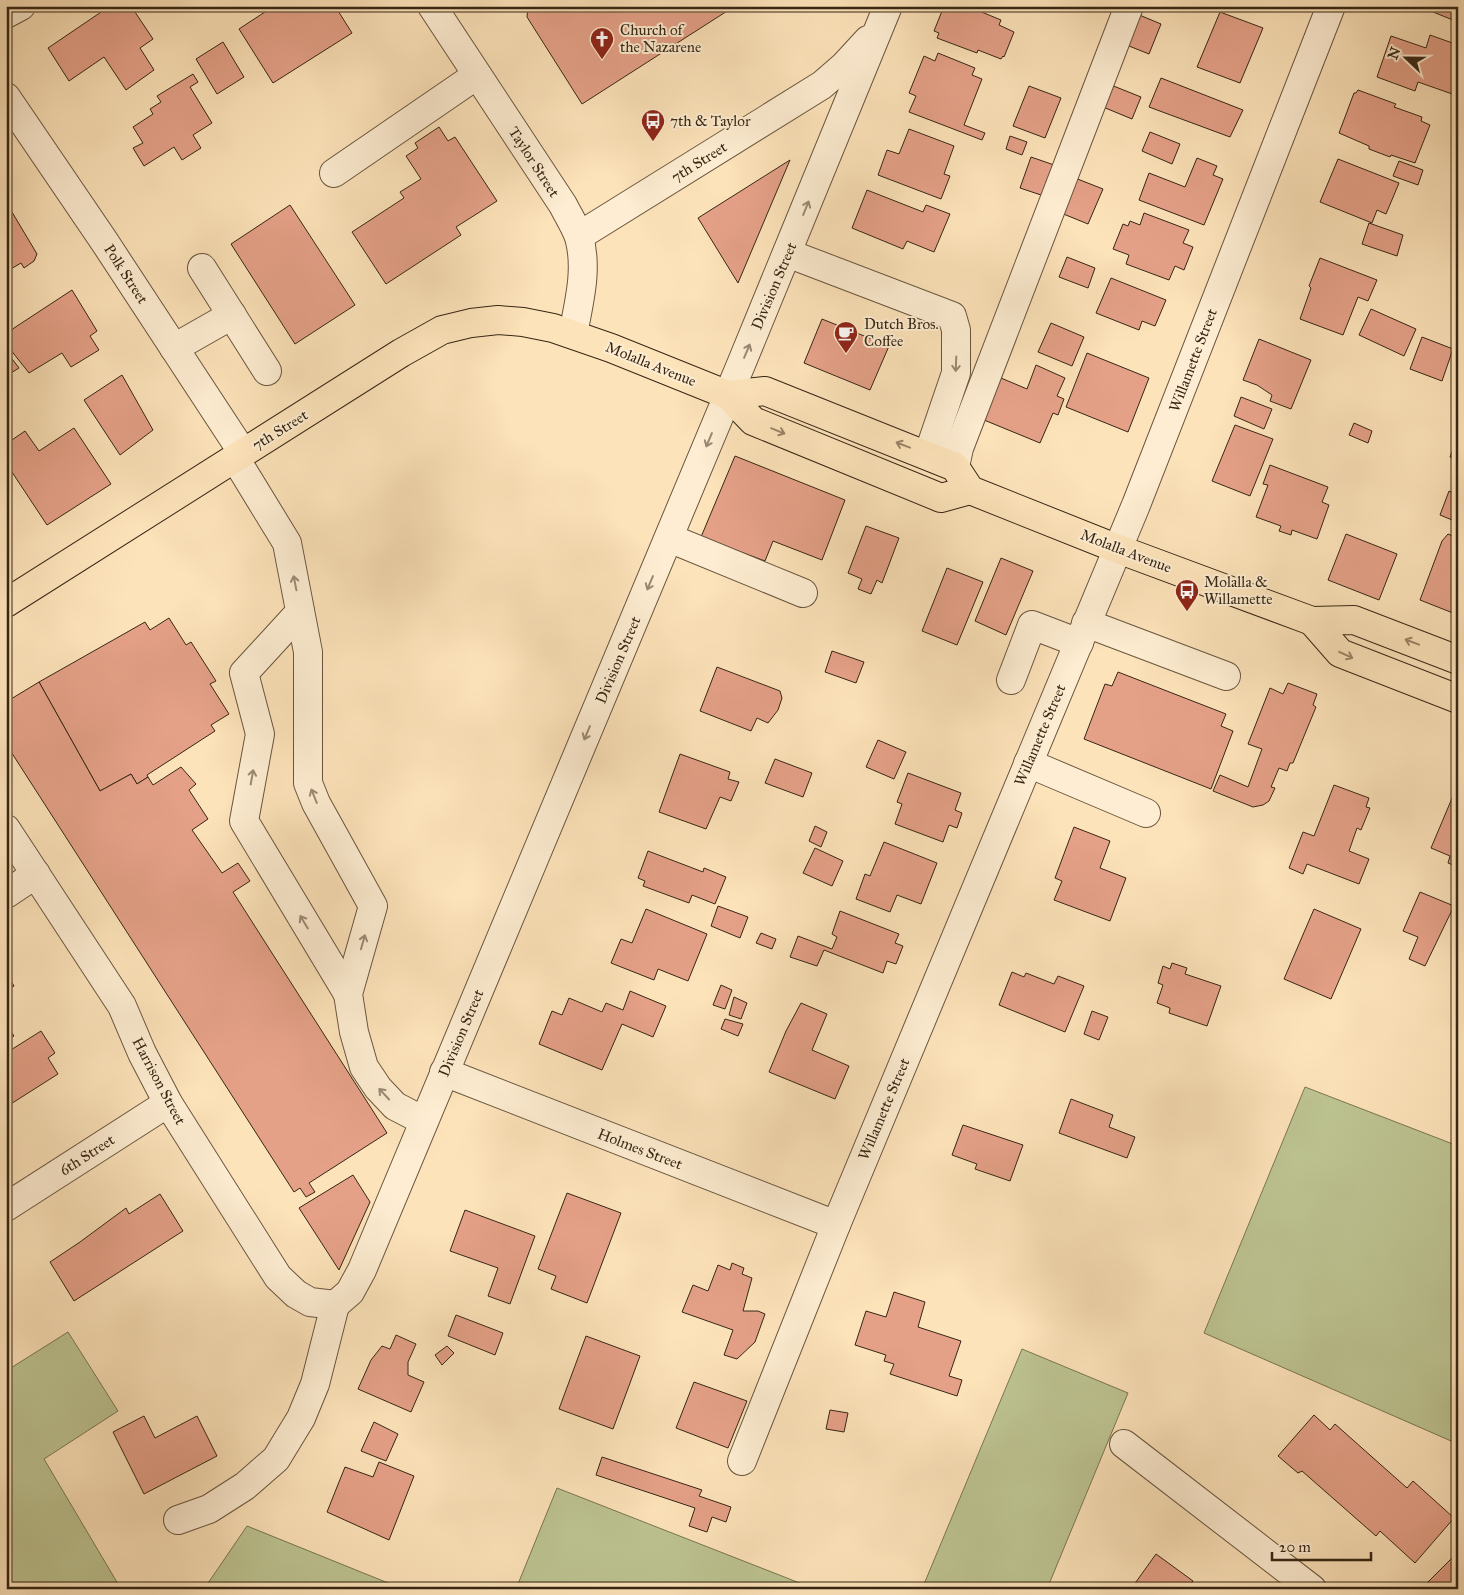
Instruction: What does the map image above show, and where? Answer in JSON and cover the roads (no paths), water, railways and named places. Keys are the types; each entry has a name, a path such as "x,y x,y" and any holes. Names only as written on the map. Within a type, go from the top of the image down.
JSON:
{"main road":[{"name":"7th Street","path":"6,603 401,353 442,330 471,323 498,320 522,322 573,334"},
{"name":"Molalla Avenue","path":"573,334 728,396 753,421 941,498 970,490 1118,549 1312,621 1354,620 1458,660"},
{"path":"728,396 765,391 955,467 970,490"},
{"name":"Molalla Avenue","path":"1312,621 1340,654 1458,699"}],"street":[{"path":"6,14 21,6"},
{"name":"Taylor Street","path":"432,6 563,205 579,236 583,268 581,292 573,334"},
{"path":"955,467 959,448 1129,6"},
{"name":"Willamette Street","path":"742,1462 836,1225 1136,506 1331,6"},
{"name":"7th Street","path":"579,236 822,85 864,45 884,15"},
{"name":"Division Street","path":"335,1305 350,1292 362,1270 788,253 884,15"},
{"path":"334,173 477,74"},
{"name":"Polk Street","path":"6,97 174,348 239,456 287,543 308,652 308,783 316,803 373,906 348,994"},
{"path":"788,253 952,316 956,330 956,373 928,455"},
{"path":"202,268 267,371"},
{"path":"174,348 232,314"},
{"path":"669,538 803,592"},
{"path":"300,612 244,673 260,734 244,822 348,994 354,1032 364,1067 378,1088 395,1106 424,1121"},
{"path":"1011,680 1032,624 1083,633 1226,676"},
{"path":"1028,763 1146,813"},
{"name":"Harrison Street","path":"6,829 122,1006 142,1053 168,1103 278,1277 296,1294 310,1302 335,1305"},
{"path":"6,894 36,874"},
{"name":"Holmes Street","path":"444,1072 836,1225"},
{"name":"6th Street","path":"6,1207 168,1103"},
{"path":"178,1520 209,1509 245,1486 276,1459 301,1418 315,1384 335,1305"},
{"path":"1124,1444 1312,1589"}],"place":[{"name":"Church of the Nazarene","path":"602,60"},
{"name":"7th & Taylor","path":"653,142"},
{"name":"Dutch Bros. Coffee","path":"846,354"},
{"name":"Molalla & Willamette","path":"1187,612"}]}
